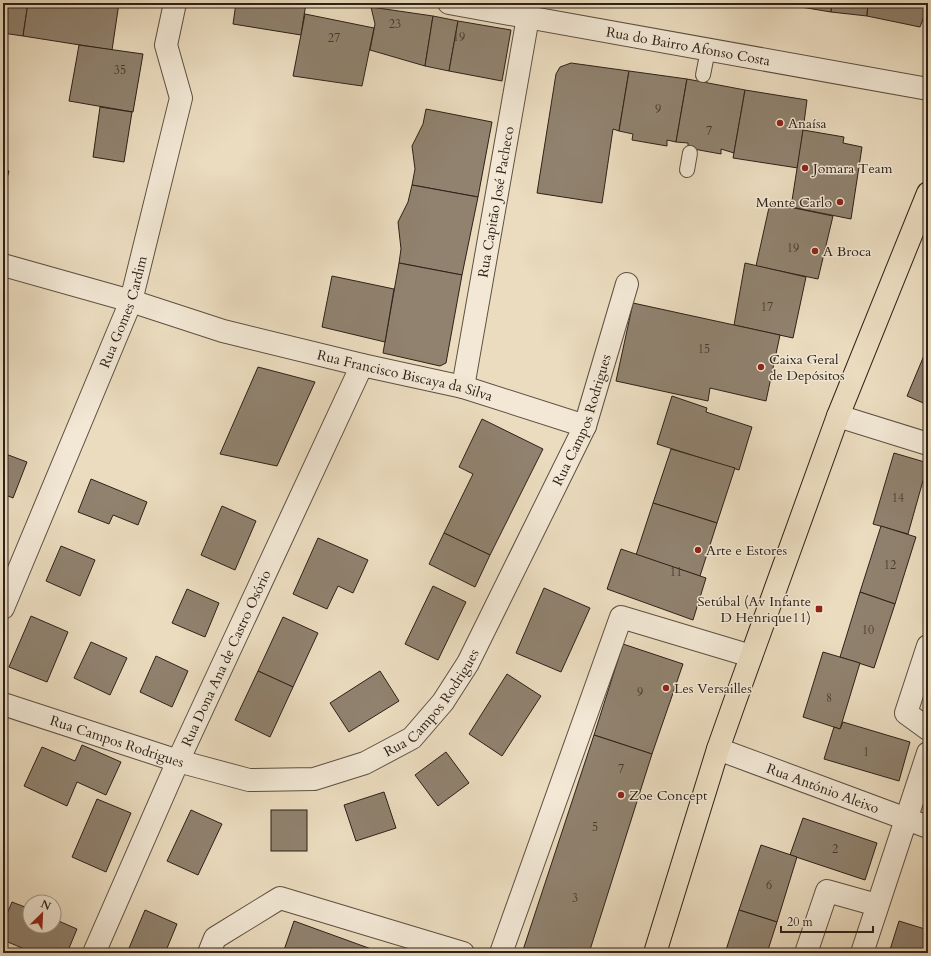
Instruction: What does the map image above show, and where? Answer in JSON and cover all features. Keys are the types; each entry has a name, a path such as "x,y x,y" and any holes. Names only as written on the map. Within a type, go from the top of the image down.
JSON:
{"main road":[{"path":"655,953 718,749 751,656 838,416 928,193"}],"street":[{"name":"Rua Gomes Cardim","path":"3,608 131,301 181,98 166,45 175,3"},
{"name":"Rua do Bairro Afonso Costa","path":"448,3 928,88"},
{"name":"Rua Capitão José Pacheco","path":"463,387 528,17"},
{"name":"Rua Francisco Biscaya da Silva","path":"3,265 131,301 223,331 362,365 463,387 585,426"},
{"name":"Rua Campos Rodrigues","path":"3,704 178,761 249,780 314,779 365,763 412,738 443,702 468,663 585,426 627,284"},
{"name":"Rua Dona Ana de Castro Osório","path":"94,953 178,761 362,365"},
{"path":"838,416 928,444"},
{"path":"501,953 620,617 751,656"},
{"path":"928,646 906,713 928,729"},
{"name":"Rua António Aleixo","path":"718,749 928,827"},
{"path":"862,953 905,819 928,754"},
{"path":"806,953 827,891 877,905"},
{"path":"209,953 215,938 280,898 463,953"}],"lane":[{"path":"703,75 708,50"},
{"path":"687,170 690,153"}],"building":[{"path":"3,3 28,3 23,36 3,33"},
{"path":"28,3 119,3 112,50 23,36"},
{"path":"236,3 306,3 301,35 233,24"},
{"path":"773,3 807,3 807,8"},
{"path":"807,3 832,3 831,12 807,8"},
{"path":"832,3 868,3 867,16 831,12"},
{"path":"868,3 928,3 928,6 920,27 867,16"},
{"path":"371,7 433,16 425,66 370,50 375,24"},
{"path":"305,14 374,28 362,86 293,76"},
{"path":"433,16 458,21 449,71 425,66"},
{"path":"458,21 511,30 502,81 449,71"},
{"path":"79,45 143,54 133,112 69,101"},
{"path":"571,63 629,71 619,131 613,129 602,203 537,193 556,74 560,67"},
{"path":"629,71 687,79 676,142 667,140 667,146 632,140 633,134 619,131"},
{"path":"687,79 745,90 734,153 721,149 721,154 688,148 688,143 676,142"},
{"path":"745,90 807,100 798,168 733,158"},
{"path":"100,107 132,112 124,162 93,157"},
{"path":"426,109 492,122 478,197 412,185 415,169 412,146 423,124"},
{"path":"803,130 844,137 843,143 862,147 851,219 791,207"},
{"path":"3,169 9,171 3,193"},
{"path":"412,185 478,197 462,275 399,263 401,249 398,222 408,202"},
{"path":"770,203 833,216 818,279 756,266"},
{"path":"399,263 462,275 446,363 440,366 383,353"},
{"path":"745,263 806,277 793,338 734,325"},
{"path":"332,276 394,289 385,342 322,327"},
{"path":"633,303 780,335 766,401 710,388 708,401 616,381"},
{"path":"928,346 928,405 907,396"},
{"path":"258,367 315,382 277,466 220,454"},
{"path":"672,396 707,408 706,412 752,427 739,470 657,444"},
{"path":"482,419 543,449 490,555 444,533 473,474 459,467"},
{"path":"671,449 735,468 717,523 653,503"},
{"path":"3,453 27,462 13,498 3,494"},
{"path":"894,453 928,463 908,534 873,524"},
{"path":"91,479 147,502 138,525 113,515 109,524 78,512"},
{"path":"653,503 717,523 700,576 636,555"},
{"path":"222,506 256,521 235,570 201,555"},
{"path":"881,526 916,537 895,604 860,592"},
{"path":"444,533 490,555 475,587 429,564"},
{"path":"318,538 368,560 353,593 338,586 327,609 293,594"},
{"path":"61,546 95,560 80,596 46,581"},
{"path":"621,549 706,578 693,620 607,589"},
{"path":"433,586 466,602 438,660 405,644"},
{"path":"544,588 590,608 561,672 516,653"},
{"path":"187,589 219,603 205,637 172,623"},
{"path":"860,592 895,604 874,668 840,657"},
{"path":"31,616 68,632 47,682 9,667"},
{"path":"283,617 318,633 293,687 258,671"},
{"path":"91,642 127,658 110,695 74,678"},
{"path":"623,644 683,664 652,754 594,735"},
{"path":"823,652 860,663 840,729 803,717"},
{"path":"156,656 188,671 172,707 140,692"},
{"path":"258,671 293,687 270,737 235,720"},
{"path":"380,671 399,701 349,732 330,703"},
{"path":"507,674 541,696 502,756 469,734"},
{"path":"843,722 910,742 899,781 824,759 834,727 840,729"},
{"path":"594,735 652,754 589,953 522,953"},
{"path":"82,745 121,762 106,795 77,782 67,806 24,786 42,747 75,761"},
{"path":"446,752 469,783 438,806 415,775"},
{"path":"384,792 396,828 356,841 344,805"},
{"path":"97,799 131,813 106,872 72,857"},
{"path":"191,810 222,824 198,875 167,861"},
{"path":"271,810 307,810 307,851 271,851"},
{"path":"803,818 877,843 865,880 790,855"},
{"path":"761,845 797,857 777,922 739,910"},
{"path":"12,902 22,906 22,934 62,934 62,922 77,929 67,953 34,953 3,940 3,923"},
{"path":"145,910 177,924 165,953 127,953"},
{"path":"739,910 777,922 767,953 725,953"},
{"path":"294,921 374,950 373,953 283,953"},
{"path":"899,921 928,930 928,953 889,953"},
{"path":"374,950 384,953 373,953"}],"place":[{"name":"Anaísa","path":"780,123"},
{"name":"Jomara Team","path":"805,168"},
{"name":"Monte Carlo","path":"840,202"},
{"name":"A Broca","path":"815,251"},
{"name":"Caixa Geral de Depósitos","path":"761,367"},
{"name":"Arte e Estores","path":"698,550"},
{"name":"Setúbal (Av Infante D Henrique11)","path":"819,609"},
{"name":"Les Versailles","path":"666,688"},
{"name":"Zoe Concept","path":"621,795"}]}
